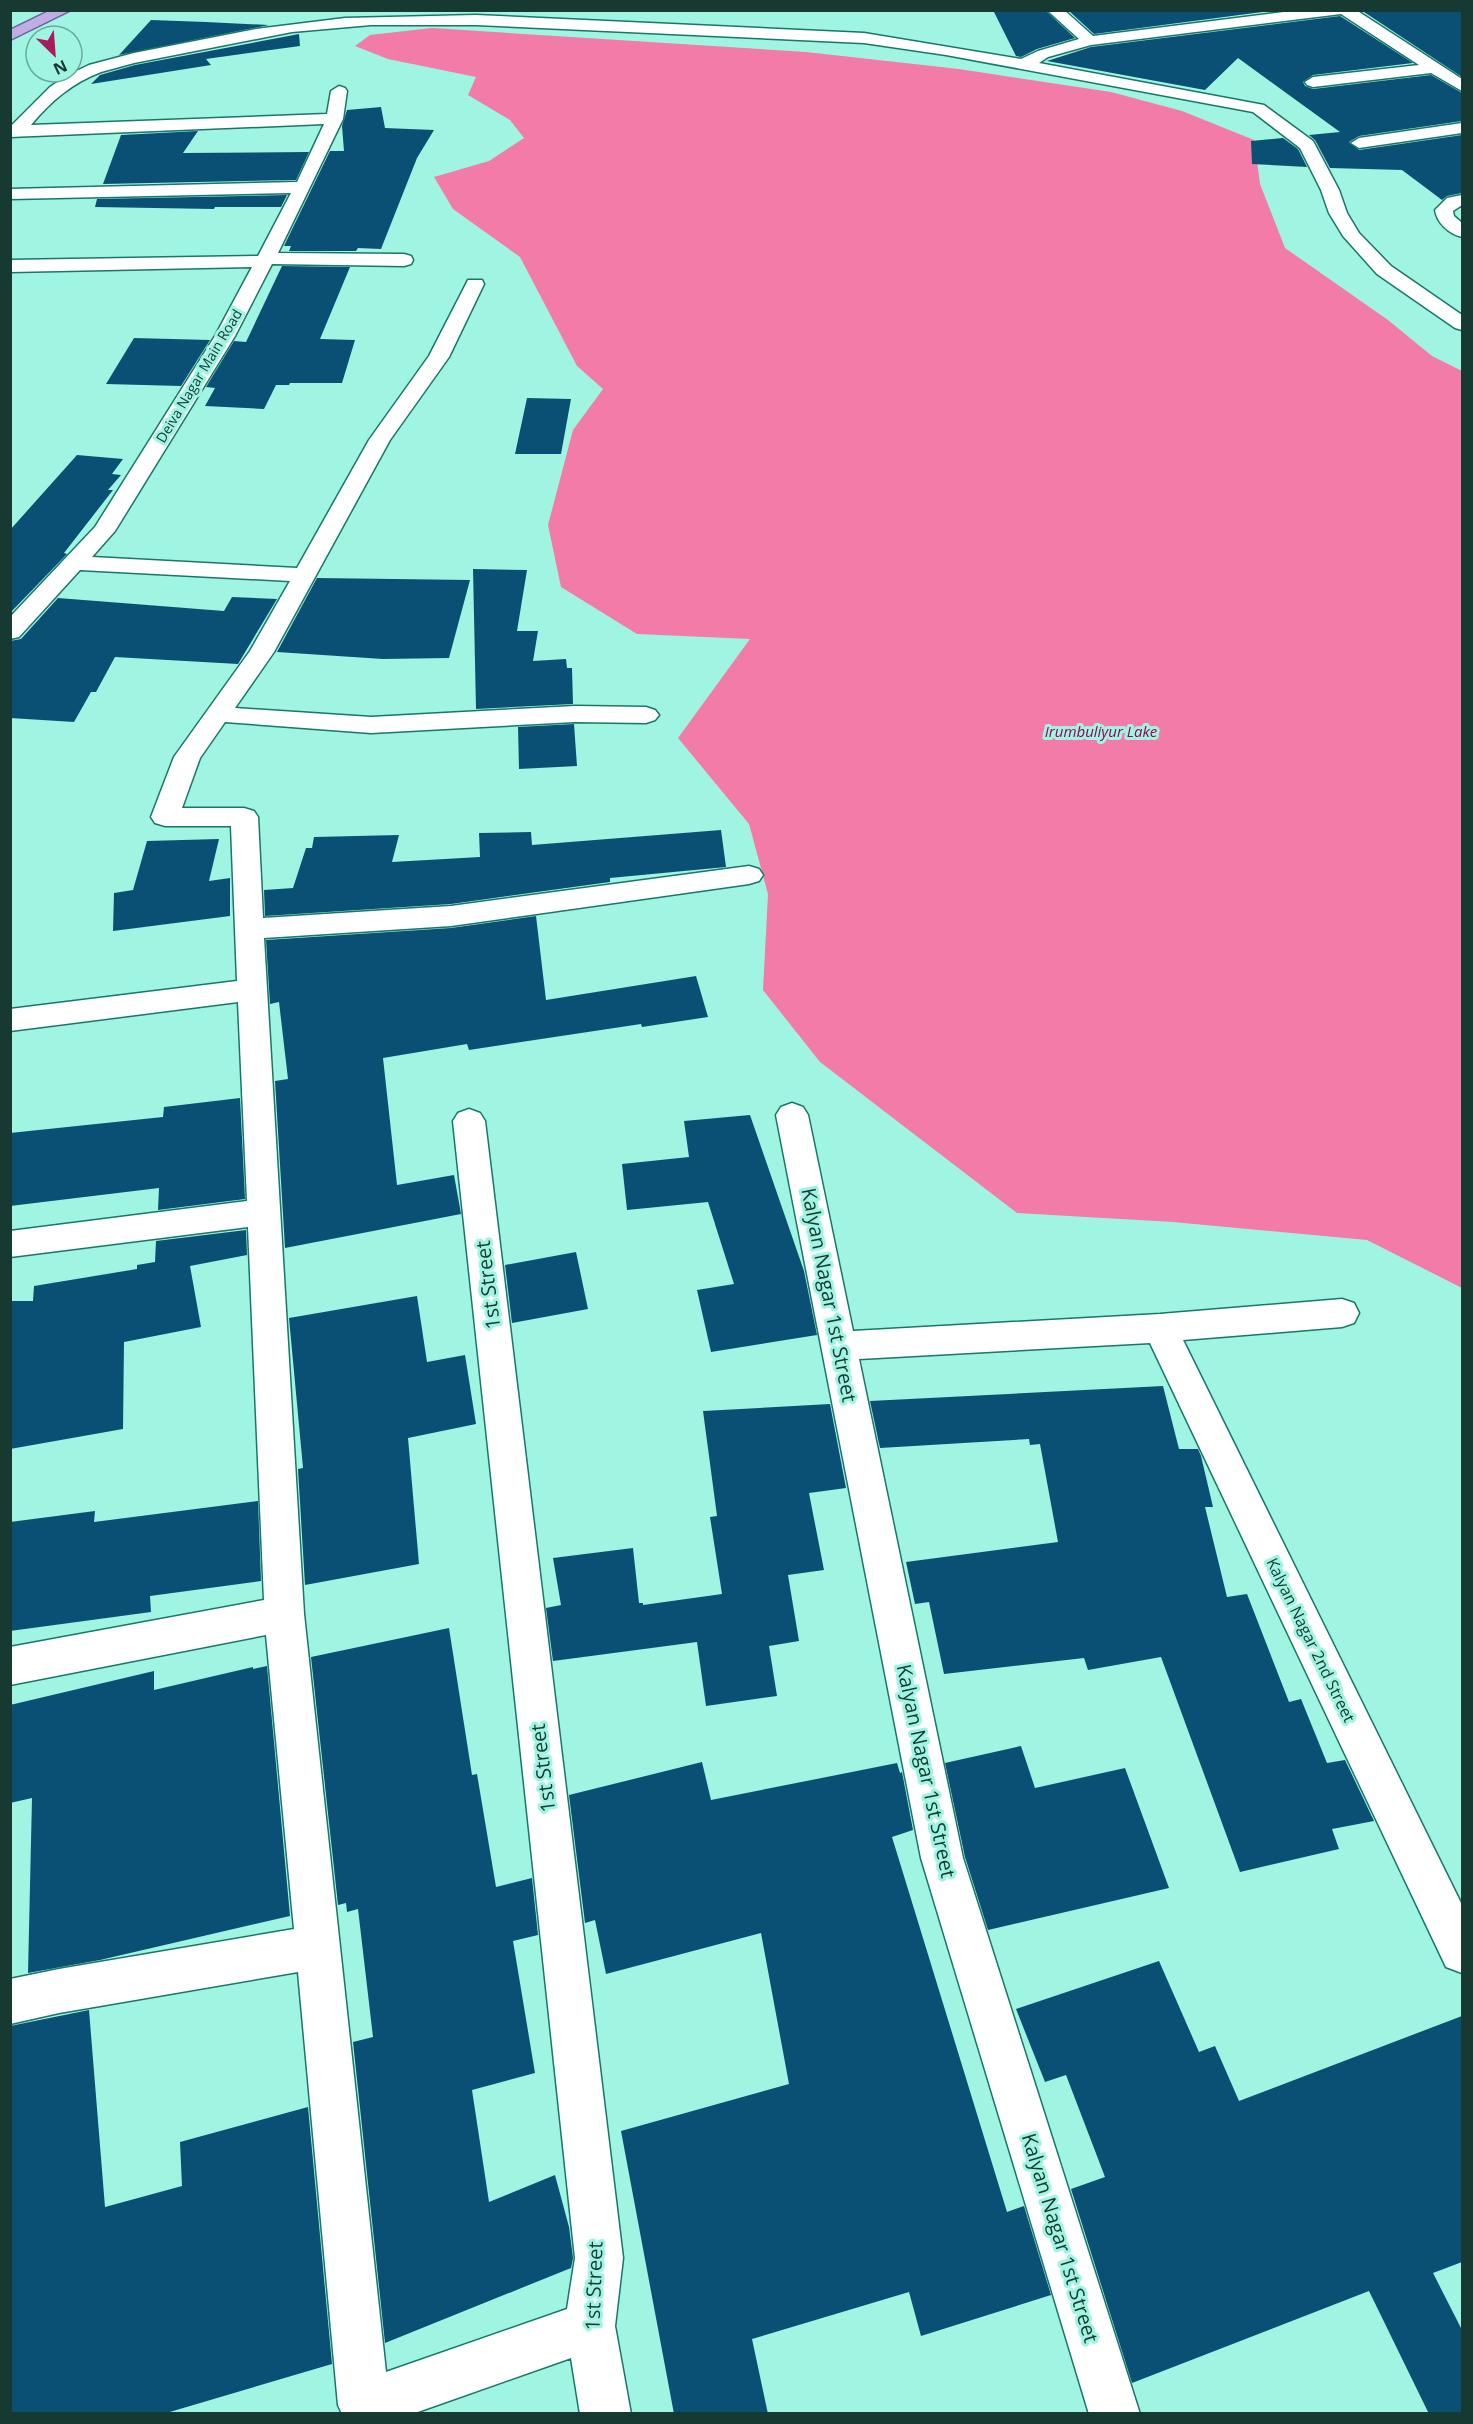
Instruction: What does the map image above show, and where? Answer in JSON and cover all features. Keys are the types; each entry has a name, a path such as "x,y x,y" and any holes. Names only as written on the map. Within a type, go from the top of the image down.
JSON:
{"main road":[{"path":"10,36 64,10"}],"street":[{"path":"1054,10 1090,41"},
{"path":"1194,10 1217,26"},
{"path":"1024,64 1043,54 1090,41 1339,10"},
{"path":"1345,10 1462,86"},
{"path":"15,131 47,98 83,73 266,26 415,18 622,19 864,38 1024,64 1258,108 1307,145 1330,190 1338,213 1352,237 1384,270 1462,324"},
{"path":"1313,82 1435,68"},
{"name":"Deiva Nagar Main Road","path":"10,632 111,521 225,336 303,187 335,119 339,91"},
{"path":"15,131 335,119"},
{"path":"1359,142 1462,128"},
{"path":"10,194 303,187"},
{"path":"1462,200 1453,202 1444,210 1445,218 1462,232"},
{"path":"10,266 265,260 404,260"},
{"path":"475,284 439,357 380,440 262,652 187,757 165,817 244,817 284,1614 318,1947 351,2409 590,2326"},
{"path":"74,563 304,575"},
{"path":"219,714 370,725 575,714 646,715"},
{"path":"249,929 451,916 749,875"},
{"path":"10,1020 252,990"},
{"name":"Kalyan Nagar 1st Street","path":"792,1115 942,1858 1114,2414"},
{"name":"1st Street","path":"469,1121 599,2258 590,2326 606,2414"},
{"path":"10,1244 263,1212"},
{"path":"839,1346 1160,1328 1342,1313"},
{"name":"Kalyan Nagar 2nd Street","path":"1160,1328 1462,1951"},
{"path":"10,1666 284,1614"},
{"path":"10,2002 59,1991 318,1947"}],"water":[{"name":"Irumbuliyur Lake","path":"432,28 806,52 959,69 1111,92 1182,111 1254,140 1260,184 1285,248 1388,320 1432,356 1462,371 1462,1288 1367,1240 1173,1222 1017,1213 820,1062 763,990 768,894 749,824 678,738 750,639 637,634 561,587 548,525 573,430 603,389 577,366 520,257 453,209 434,177 489,161 524,138 510,120 468,95 476,77 388,59 355,46 370,35"}],"building":[{"path":"993,10 1045,10 1075,38 1037,49 1021,57 1016,56"},
{"path":"1068,10 1277,10 1094,34"},
{"path":"1361,10 1462,10 1462,77"},
{"path":"1340,16 1413,63 1313,75 1303,82 1305,86 1313,89 1431,75 1462,93 1462,121 1359,136 1349,142 1359,150 1462,135 1462,193 1447,196 1442,200 1402,170 1330,168 1315,140 1309,135 1340,132 1238,58 1205,90 1047,61 1091,47"},
{"path":"151,20 206,22 269,25 119,55"},
{"path":"299,34 300,46 206,59 211,65 91,84 100,75 135,65"},
{"path":"381,107 385,128 434,130 417,158 381,249 289,251 291,246 284,246 330,151 344,151 342,126 347,110"},
{"path":"198,131 183,153 309,152 296,180 103,184 121,135"},
{"path":"1283,138 1298,149 1307,167 1252,164 1251,141"},
{"path":"287,195 281,207 215,207 214,209 95,207 97,199"},
{"path":"282,266 350,267 320,339 355,340 342,383 276,385 264,409 205,406 215,388 206,387 234,341 246,342"},
{"path":"134,338 210,340 181,386 106,384"},
{"path":"527,398 571,399 561,454 515,454"},
{"path":"77,455 123,459 112,474 121,475 108,490 113,490 64,553 67,554 10,613 10,530"},
{"path":"473,569 527,570 517,631 538,631 533,661 566,659 567,668 572,668 573,704 476,709"},
{"path":"317,578 470,580 449,658 383,659 277,652"},
{"path":"232,597 277,599 238,664 115,657 96,692 91,692 74,722 10,718 10,641 21,639 58,598 224,611"},
{"path":"574,724 577,766 519,769 518,727"},
{"path":"721,830 726,867 610,878 610,882 451,904 265,916 264,890 293,888 306,848 312,848 314,837 399,835 392,862 480,857 479,833 531,832 532,845"},
{"path":"219,839 209,881 230,878 230,916 113,931 114,893 133,890 147,841"},
{"path":"536,916 546,1000 696,976 708,1017 642,1027 641,1024 469,1050 467,1044 383,1058 397,1185 454,1175 461,1214 285,1248 275,1081 288,1079 279,1002 270,1004 266,940 451,928"},
{"path":"240,1098 245,1199 158,1210 159,1188 10,1206 10,1133 163,1117 164,1107"},
{"path":"750,1115 804,1271 817,1335 711,1352 697,1290 734,1284 708,1202 627,1210 622,1164 689,1157 684,1121"},
{"path":"246,1230 247,1255 190,1266 201,1327 124,1342 123,1429 10,1449 10,1301 33,1301 34,1286 137,1269 137,1265 155,1262 156,1241"},
{"path":"576,1252 588,1309 512,1323 505,1265"},
{"path":"417,1296 427,1362 465,1355 476,1424 408,1438 419,1564 305,1585 298,1469 303,1468 289,1318"},
{"path":"1163,1386 1179,1449 1198,1449 1201,1456 1213,1507 1205,1507 1227,1597 1247,1594 1289,1702 1301,1699 1327,1763 1345,1760 1374,1821 1332,1829 1339,1849 1240,1872 1161,1657 1088,1670 1084,1658 944,1674 929,1602 915,1604 906,1562 1058,1542 1040,1444 1030,1445 1029,1439 880,1448 870,1401"},
{"path":"830,1404 846,1488 809,1493 824,1570 788,1575 799,1641 769,1646 777,1696 706,1706 697,1642 553,1661 546,1608 561,1605 553,1558 633,1548 639,1603 643,1605 722,1594 710,1517 717,1516 703,1411"},
{"path":"258,1501 261,1581 150,1596 151,1612 10,1631 10,1522 95,1511 94,1522"},
{"path":"449,1628 472,1775 477,1774 496,1887 532,1878 538,1935 513,1941 535,2073 472,2090 489,2202 555,2175 569,2227 573,2258 571,2268 385,2343 353,2042 373,2037 358,1909 347,1912 346,1903 338,1905 311,1657"},
{"path":"267,1666 290,1916 100,1960 28,1973 32,1798 10,1803 10,1705 154,1671 154,1690 253,1667 253,1669"},
{"path":"1021,1746 1035,1788 1125,1768 1169,1888 988,1930 965,1857 945,1763"},
{"path":"702,1762 711,1800 897,1763 900,1773 902,1772 913,1830 892,1837 1007,2212 1024,2206 1051,2295 921,2336 909,2292 752,2339 768,2414 674,2414 621,2131 789,2084 761,1933 606,1974 595,1920 585,1923 569,1795"},
{"path":"1159,1961 1199,2052 1215,2046 1239,2101 1462,2016 1462,2262 1433,2273 1462,2330 1462,2414 1429,2414 1369,2291 1132,2383 1071,2189 1105,2177 1066,2075 1045,2082 1016,2009"},
{"path":"89,2010 105,2207 182,2186 180,2142 308,2107 332,2364 163,2414 10,2414 10,2026"}]}
